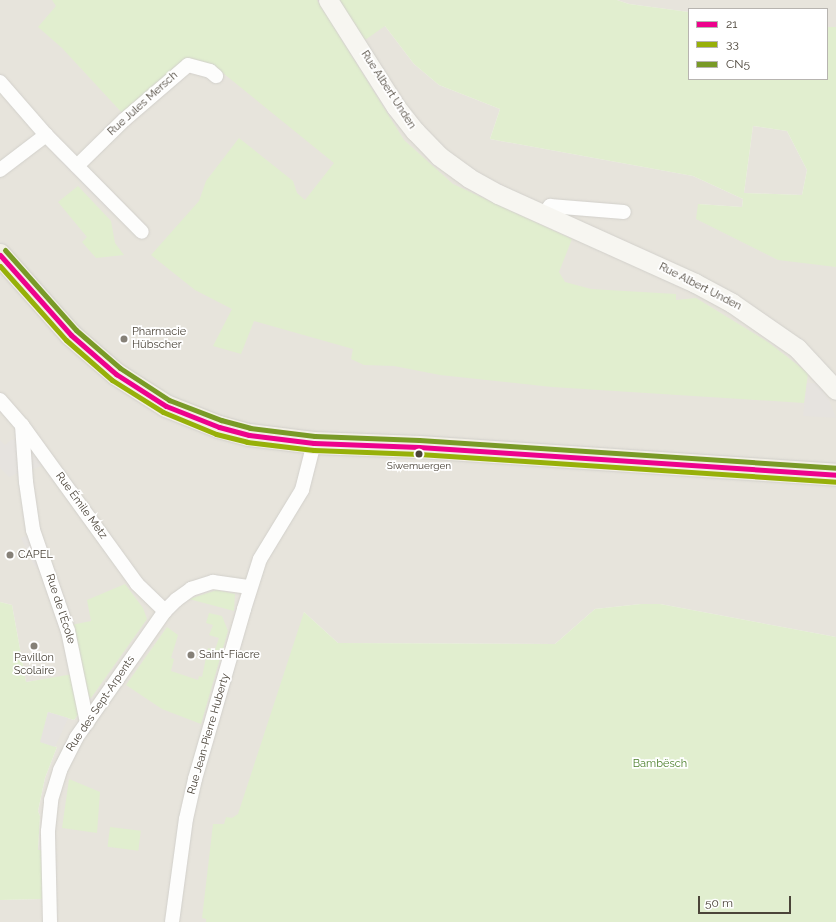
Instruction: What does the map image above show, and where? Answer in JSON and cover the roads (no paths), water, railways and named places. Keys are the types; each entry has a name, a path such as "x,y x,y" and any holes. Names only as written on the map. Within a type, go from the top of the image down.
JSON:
{"main road":[{"name":"Rue Albert Unden","path":"328,0 396,107 415,131 439,156 469,178 544,215 695,283 732,303 797,348 836,390"},
{"path":"0,255 71,335 116,374 166,406 219,427 249,435 314,443 419,448 836,475"}],"street":[{"name":"Rue Jules Mersch","path":"77,166 124,120 188,65 210,71 216,76"},
{"path":"0,82 46,135 142,232"},
{"path":"0,170 46,135"},
{"path":"544,215 550,206 624,212"},
{"name":"Rue Émile Metz","path":"0,400 22,425 137,584 165,610"},
{"name":"Rue de l'École","path":"22,425 26,482 34,530 68,631 87,723"},
{"name":"Rue Jean-Pierre Huberty","path":"172,922 186,819 195,779 250,587 264,552 302,490 314,443"},
{"name":"Rue des Sept-Arpents","path":"50,922 48,831 51,800 60,770 72,745 165,610 191,589 213,582 250,587"}],"place":[{"name":"Pharmacie Hübscher","path":"124,339"},
{"name":"Siwemuergen","path":"419,454"},
{"name":"CAPEL","path":"10,555"},
{"name":"Pavillon Scolaire","path":"34,646"},
{"name":"Saint-Fiacre","path":"191,655"}],"park label":[{"name":"Bambësch","path":"660,764"}]}
